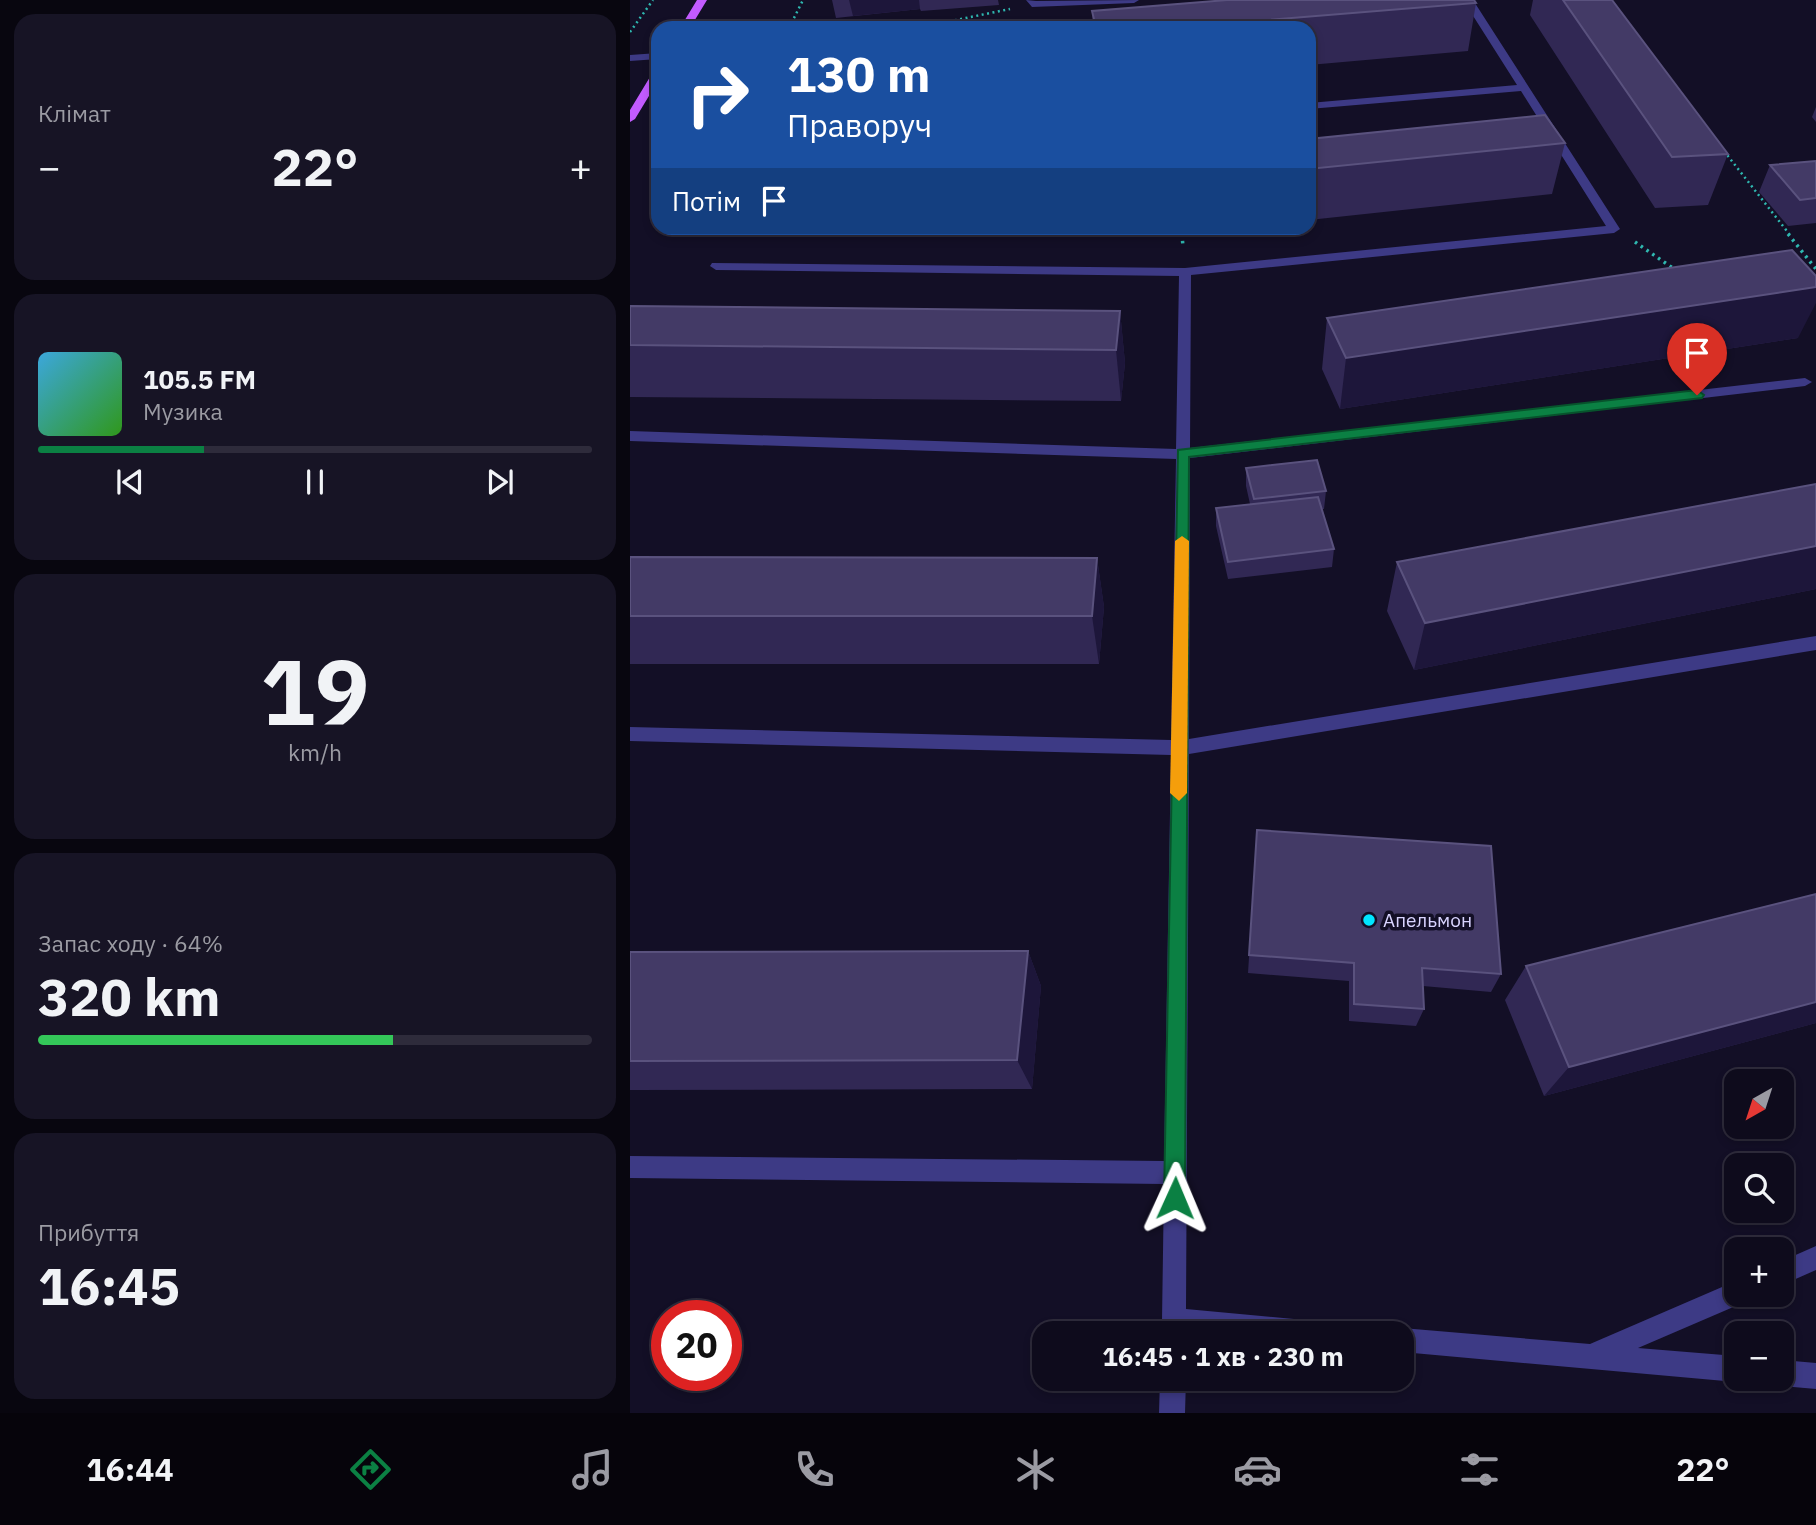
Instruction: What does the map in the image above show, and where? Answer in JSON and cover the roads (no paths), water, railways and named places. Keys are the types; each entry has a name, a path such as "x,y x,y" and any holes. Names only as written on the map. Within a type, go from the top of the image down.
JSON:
{"main road":[{"path":"689,21 702,0"},
{"path":"630,119 651,84"}],"lane":[{"path":"1031,2 1134,0"},
{"path":"716,266 1185,272 1614,229 1468,0"},
{"path":"630,58 651,56"},
{"path":"1316,105 1525,88"},
{"path":"1173,1321 1185,272"},
{"path":"630,436 1183,454 1805,382"},
{"path":"630,734 1179,748 1816,643"},
{"path":"630,1167 1175,1173"},
{"path":"1794,1268 1816,1258"},
{"path":"1590,1356 1724,1298"},
{"path":"1414,1341 1724,1368"},
{"path":"1794,1374 1816,1376"},
{"path":"1172,1413 1173,1391"}],"place":[{"name":"Апельмон","path":"1369,920"}]}
